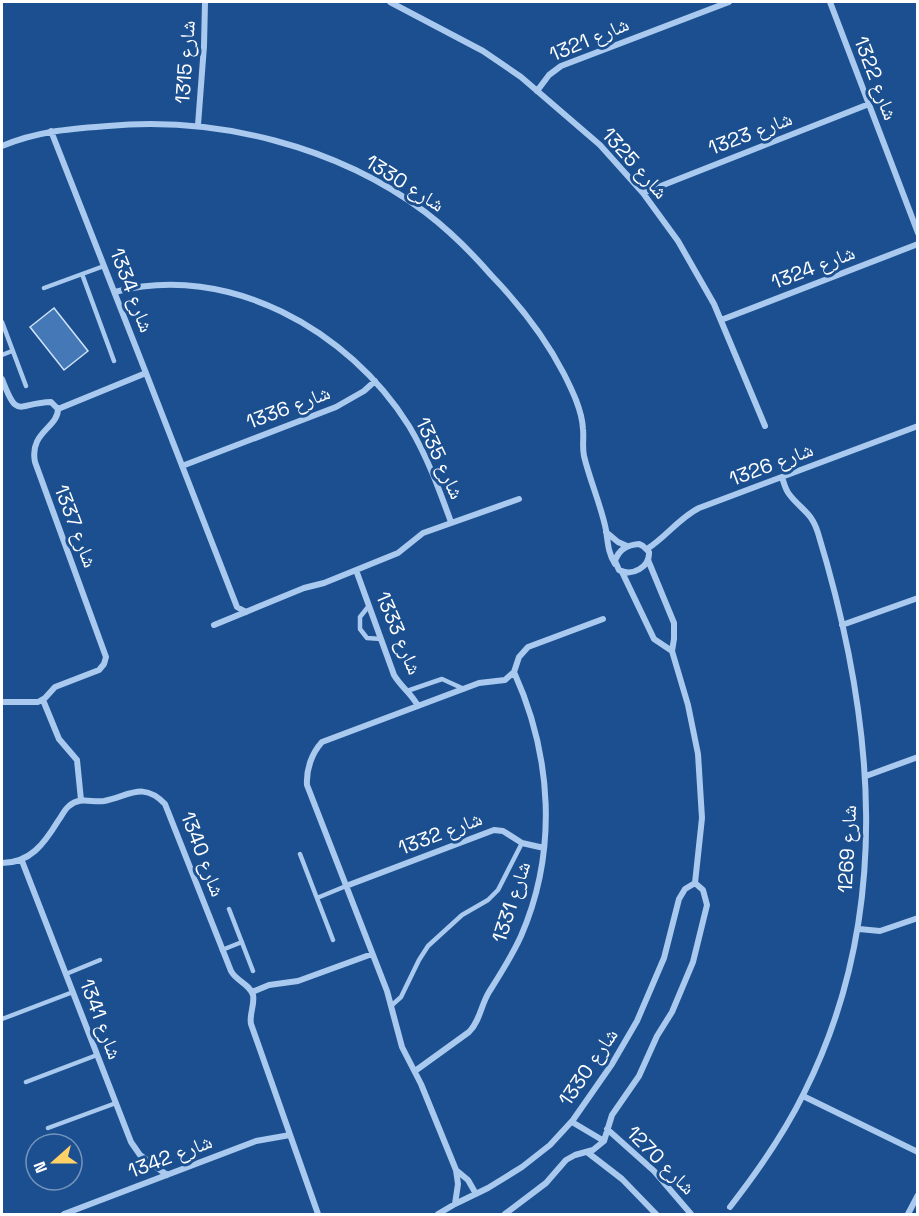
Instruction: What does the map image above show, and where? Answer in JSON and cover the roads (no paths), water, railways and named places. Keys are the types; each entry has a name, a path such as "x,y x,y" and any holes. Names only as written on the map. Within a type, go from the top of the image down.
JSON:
{"street":[{"name":"شارع 1315","path":"198,125 205,2"},
{"name":"شارع 1325","path":"390,2 483,51 537,90 600,145 643,193 678,241 721,320 765,426"},
{"name":"شارع 1321","path":"537,90 549,75 561,66 711,5 729,2"},
{"name":"شارع 1322","path":"830,2 918,233"},
{"name":"شارع 1323","path":"643,193 868,104"},
{"name":"شارع 1330","path":"2,146 51,131 137,123 198,125 269,139 352,169 408,200 440,224 470,252 523,310 563,373 580,412 583,453 606,531 607,545 615,564"},
{"name":"شارع 1334","path":"51,131 237,607 246,612"},
{"name":"شارع 1324","path":"721,320 918,244"},
{"name":"شارع 1335","path":"115,292 148,285 174,284 224,291 259,302 293,318 326,338 375,381 398,410 419,444 451,522"},
{"path":"2,379 8,396 15,405 26,408 51,402 58,409 146,373"},
{"name":"شارع 1336","path":"182,466 336,407 364,391 375,381"},
{"name":"شارع 1337","path":"43,700 55,687 99,670 106,657 35,462 34,453 37,441 58,416 58,409"},
{"name":"شارع 1326","path":"647,549 694,511 918,426"},
{"name":"شارع 1269","path":"730,1207 780,1137 827,1041 838,1010 859,928 865,865 866,776 860,724 842,625 813,521 807,511 788,493 782,477"},
{"path":"214,625 304,588 324,583 399,553 419,535 519,499"},
{"path":"606,531 618,542 627,546"},
{"path":"505,1215 546,1183 566,1160 597,1148 604,1141 612,1115 639,1076 657,1036 672,1012 693,962 703,927 707,904 703,890 695,883 702,818 700,775 688,705 672,651 675,639 674,623 648,560 647,549 639,544 627,546 618,554 615,564 622,572 654,639 672,651"},
{"path":"622,572 635,571 644,566 648,560"},
{"name":"شارع 1333","path":"356,570 397,680 417,706"},
{"path":"842,625 918,598"},
{"path":"455,1204 458,1184 456,1170 415,1071 402,1047 391,1006 307,784 307,773 319,745 326,741 486,681 501,681 508,678 514,672 519,657 528,647 603,619"},
{"name":"شارع 1331","path":"415,1071 465,1036 476,1024 483,1002 512,954 528,917 539,880 544,848 546,804 540,747 514,672"},
{"path":"2,702 33,703 43,700 59,739 77,760 81,800 68,807 33,853 22,861 2,863"},
{"path":"866,776 918,757"},
{"name":"شارع 1340","path":"81,800 105,801 139,791 151,793 160,800 170,814 232,974 252,992"},
{"name":"شارع 1332","path":"346,886 494,830 503,831 522,843 544,848"},
{"name":"شارع 1341","path":"22,861 133,1147 144,1159 167,1175"},
{"name":"شارع 1330","path":"438,1215 522,1167 550,1145 572,1122 638,1021 664,958 679,899 685,889 695,883"},
{"path":"859,928 880,931 918,918"},
{"path":"318,1215 251,1024 252,992 269,985 294,983 372,954"},
{"path":"802,1096 918,1152"},
{"path":"572,1122 604,1141"},
{"name":"شارع 1270","path":"607,1129 654,1171 691,1215"},
{"name":"شارع 1342","path":"64,1215 256,1141 290,1135"},
{"path":"587,1152 622,1179 656,1215"},
{"path":"456,1170 468,1180 476,1194"},
{"path":"908,1215 918,1195"}],"lane":[{"path":"44,288 105,266"},
{"path":"82,274 114,362"},
{"path":"2,321 26,386"},
{"path":"2,355 12,351"},
{"path":"368,607 360,617 360,629 367,638 381,639"},
{"path":"407,691 442,679 464,689"},
{"path":"391,1006 400,997 418,960 428,946 462,915 488,900 498,890 522,843"},
{"path":"300,854 333,940"},
{"path":"317,898 346,886"},
{"path":"230,909 254,971"},
{"path":"222,950 242,942"},
{"path":"66,974 100,960"},
{"path":"2,1018 73,992"},
{"path":"27,1082 97,1055"},
{"path":"48,1128 116,1103"}]}
